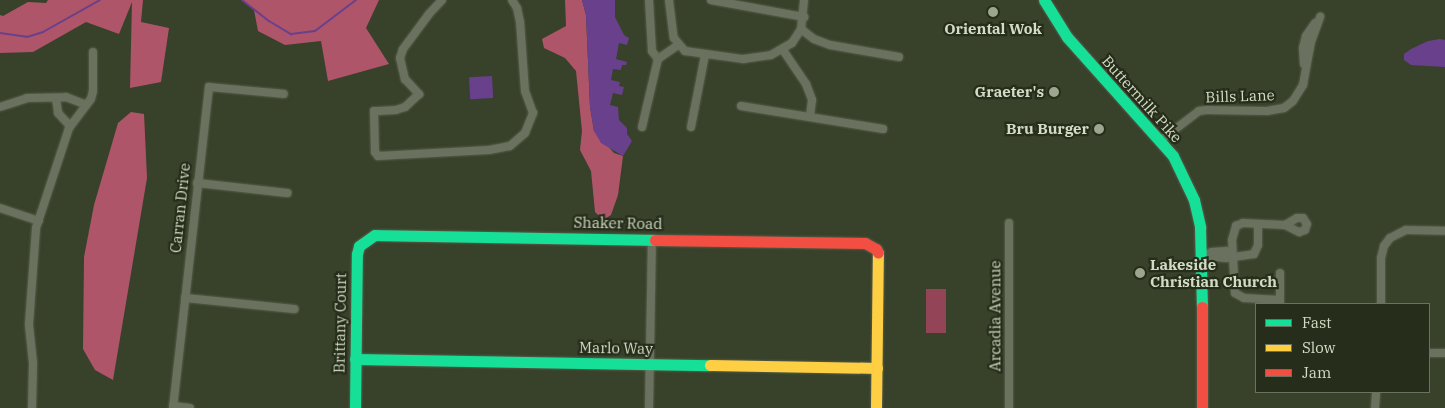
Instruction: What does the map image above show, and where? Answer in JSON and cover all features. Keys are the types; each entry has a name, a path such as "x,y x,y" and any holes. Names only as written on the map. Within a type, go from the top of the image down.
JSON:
{"street":[{"path":"442,0 428,14 403,49 400,58 405,78 419,94 405,107 396,110 374,111 375,152 382,158 417,152 489,150 510,146 517,142 529,127 533,113 526,91 520,22 517,8 512,0"},
{"path":"649,0 652,51 658,59"},
{"path":"669,0 674,38 678,45 685,51 728,58 759,58 783,50 792,43 801,30 804,17 804,0"},
{"path":"711,0 804,17"},
{"name":"Buttermilk Pike","path":"1044,0 1067,37 1161,140 1173,156 1194,200 1200,227 1202,256 1202,408"},
{"name":"Bills Lane","path":"1161,140 1198,111 1267,111 1284,108 1298,95 1303,85 1305,68 1320,17 1306,36 1303,48 1305,68"},
{"path":"801,30 814,39 830,45 900,57"},
{"path":"642,127 658,59 678,45"},
{"path":"783,50 806,84 812,100 810,117"},
{"path":"32,408 33,363 29,324 32,258 39,221 70,126 87,105 93,91 93,52"},
{"path":"691,127 705,55"},
{"name":"Carran Drive","path":"173,407 208,87 284,94"},
{"path":"0,107 22,98 72,98 87,105"},
{"path":"56,98 58,113 70,126"},
{"path":"741,106 883,130"},
{"path":"196,183 287,193"},
{"path":"0,208 39,221"},
{"name":"Arcadia Avenue","path":"1009,223 1009,408"},
{"path":"1280,273 1280,302 1244,298 1235,293 1233,232 1236,226 1243,224 1285,225"},
{"path":"1202,256 1216,258 1247,256 1256,251 1258,224"},
{"path":"1381,303 1381,258 1384,246 1390,238 1406,230 1445,231"},
{"name":"Shaker Road","path":"365,240 374,235 857,242 872,246 878,255 877,368"},
{"path":"649,408 652,239"},
{"name":"Brittany Court","path":"354,408 357,254 359,246 365,240"},
{"path":"185,298 294,309"},
{"path":"1430,353 1445,353"},
{"name":"Marlo Way","path":"355,359 877,368"},
{"path":"876,408 877,368"},
{"path":"1375,408 1376,393"},
{"path":"173,407 190,408"}],"shaded area":[{"path":"48,0 143,0 141,22 169,28 161,82 130,88 132,2 119,34 86,22 33,52 0,53 0,15 3,16 28,2 46,3"},
{"path":"242,0 379,0 366,28 389,64 328,81 321,41 285,45 258,31 254,10"},
{"path":"565,0 582,0 586,15 590,107 594,131 614,153 623,156 618,195 611,215 603,220 595,212 591,171 580,150 582,131 576,71 565,58 544,48 542,39 566,26"},
{"path":"582,0 615,0 615,17 624,35 629,38 627,45 619,43 616,59 627,62 626,65 622,65 621,70 613,69 611,80 620,82 619,86 624,87 622,95 613,93 610,105 618,107 619,120 627,128 627,134 632,141 623,156 601,143 594,131 590,107 586,15"},
{"path":"1445,40 1445,67 1411,65 1404,60 1404,54 1411,49 1428,41"},
{"path":"492,76 493,98 470,99 469,77"},
{"path":"131,112 144,114 147,178 113,380 95,370 83,349 84,257 94,205 118,123"},
{"path":"926,289 946,289 946,333 926,333"}],"waterway":[{"path":"0,33 27,37 43,32 100,0"},
{"path":"242,0 269,21 291,34 315,31 356,0"}],"traffic: fast":[{"path":"1044,0 1067,37 1173,156 1194,200 1200,227 1202,307"},
{"path":"355,408 357,254 359,246 375,235 655,240"},
{"path":"355,359 710,365"}],"traffic: slow":[{"path":"876,408 878,253"},
{"path":"710,365 877,368"}],"traffic: jam":[{"path":"655,240 865,243 876,249 878,253"},
{"path":"1202,307 1202,408"}],"place":[{"name":"Oriental Wok","path":"993,12"},
{"name":"Graeter's","path":"1054,92"},
{"name":"Bru Burger","path":"1099,129"},
{"name":"Lakeside Christian Church","path":"1140,273"}]}
